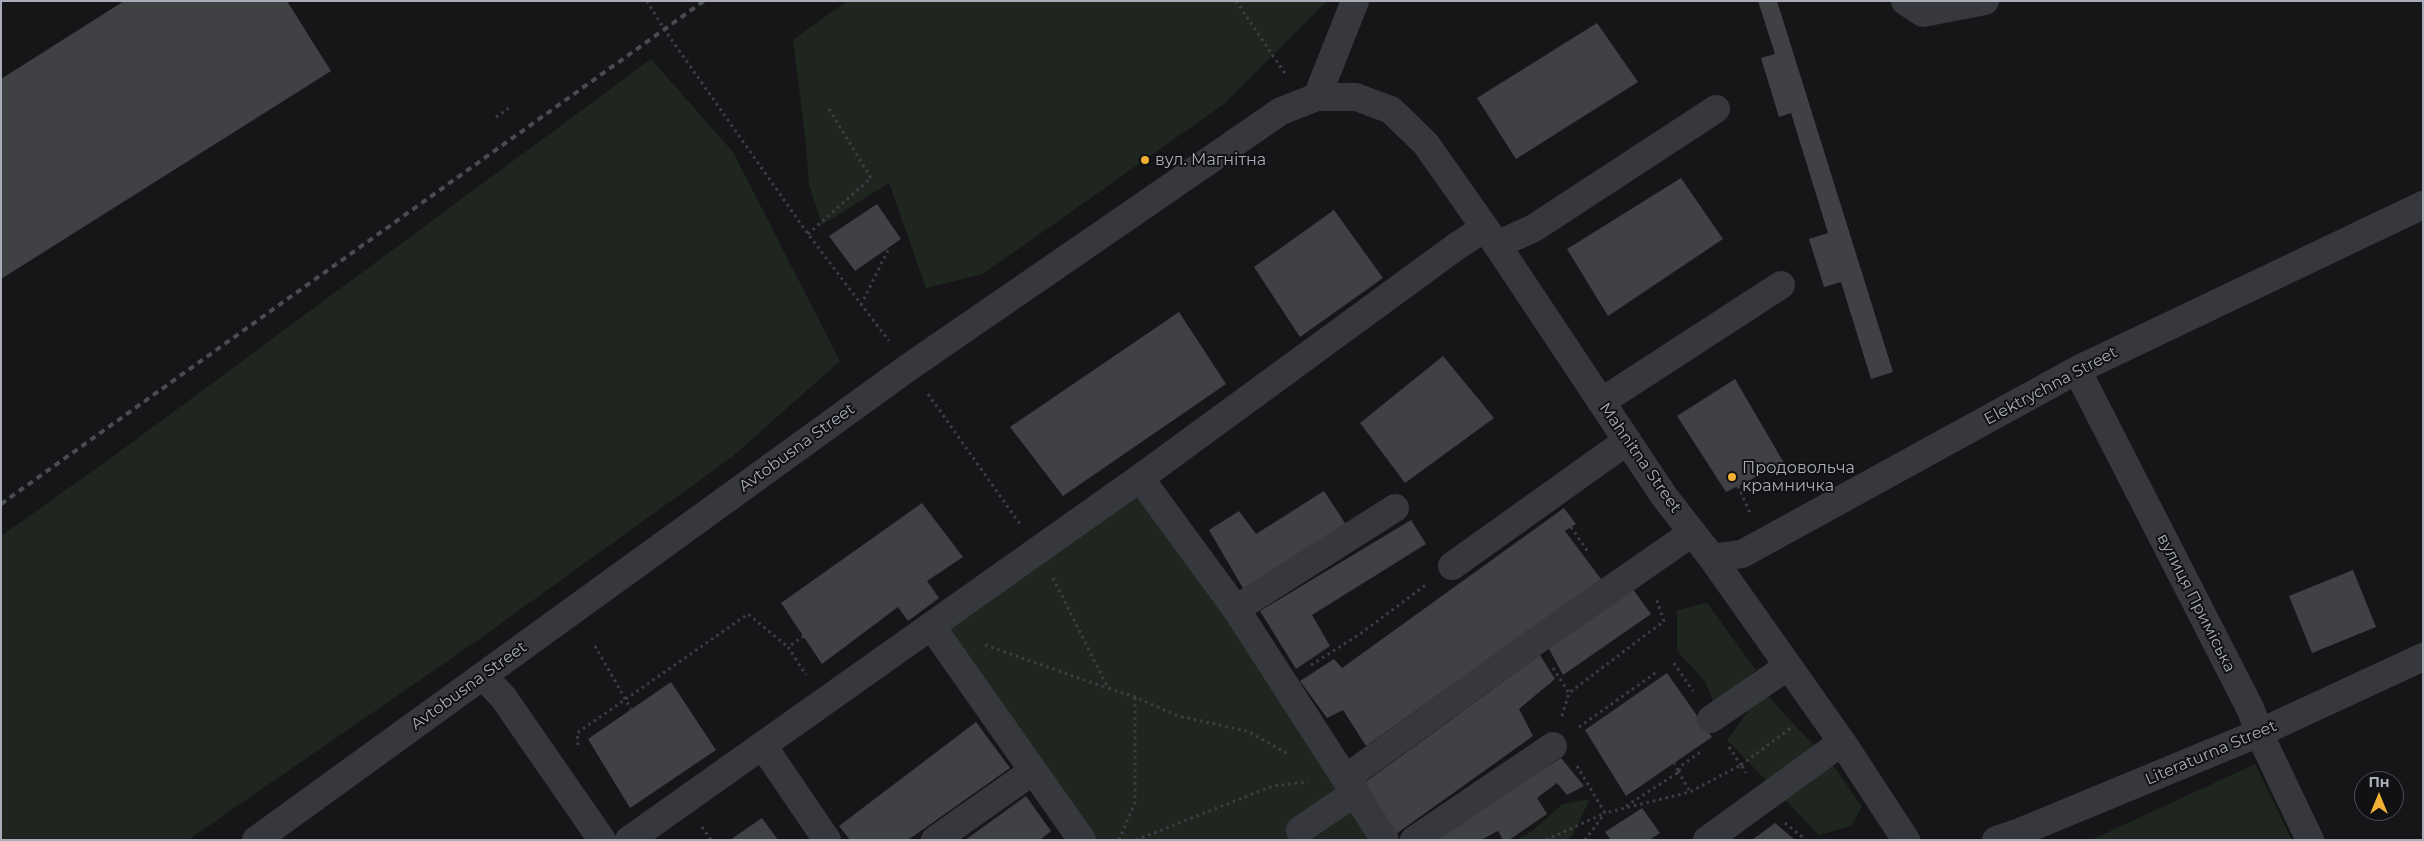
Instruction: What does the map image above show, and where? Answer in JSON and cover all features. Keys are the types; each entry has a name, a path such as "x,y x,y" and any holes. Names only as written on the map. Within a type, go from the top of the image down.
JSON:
{"street":[{"path":"1318,97 1355,1"},
{"path":"1905,1 1923,12 1986,1"},
{"name":"Avtobusna Street","path":"256,840 909,367 1282,110 1318,97 1356,97"},
{"name":"Mahnitna Street","path":"1356,97 1391,110 1426,144 1491,236 1664,496 1692,532"},
{"path":"629,840 1140,478 1491,236 1534,228 1716,109"},
{"name":"Elektrychna Street","path":"1712,558 1742,554 2077,370 2423,206"},
{"path":"1601,402 1781,286"},
{"name":"вулиця Приміська","path":"2077,370 2251,710 2259,733 2310,840"},
{"path":"1452,566 1626,440"},
{"path":"1140,478 1236,610 1385,840"},
{"path":"1236,610 1395,508"},
{"path":"1300,830 1351,785 1536,641 1692,532 1842,742 1906,840"},
{"path":"932,627 1082,840"},
{"name":"Literaturna Street","path":"1996,840 2020,832 2259,733 2423,657"},
{"path":"1712,720 1787,667"},
{"path":"483,676 503,697 602,840"},
{"path":"1707,840 1842,742"},
{"path":"763,746 827,840"},
{"path":"1414,840 1553,746"},
{"path":"935,840 1033,770"}],"path":[{"path":"647,1 664,29 808,234 909,367 1039,550 1108,688"},
{"path":"1236,1 1292,84"},
{"path":"496,117 509,108"},
{"path":"808,234 871,178 829,109"},
{"path":"861,305 889,248"},
{"path":"1738,486 1754,521"},
{"path":"1571,527 1588,552"},
{"path":"1284,682 1360,634 1452,566"},
{"path":"578,752 577,733 748,614 788,647 824,703"},
{"path":"1569,693 1664,621"},
{"path":"788,647 804,636"},
{"path":"978,643 1136,697 1178,716 1247,731 1298,760"},
{"path":"596,646 632,709"},
{"path":"1576,733 1580,725 1658,671"},
{"path":"1119,840 1135,802 1136,697"},
{"path":"1734,770 1799,722"},
{"path":"1624,807 1679,772 1681,766 1704,750"},
{"path":"1546,840 1605,813 1690,792 1674,763"},
{"path":"1576,765 1605,813"},
{"path":"1136,840 1273,786 1351,785"},
{"path":"1585,840 1605,813"}],"shaded area":[{"path":"847,1 1327,1 1224,104 983,274 926,288 889,183 822,225 809,184 793,40"},
{"path":"651,59 733,152 840,361 732,457 478,640 188,840 1,840 1,536 115,455"},
{"path":"1140,478 1386,840 1083,840 932,627"},
{"path":"1707,603 1756,670 1715,706 1705,681 1677,651 1677,610"},
{"path":"1763,691 1835,768 1862,807 1851,826 1819,835 1727,740"},
{"path":"2255,764 2292,840 2091,840"},
{"path":"1590,799 1572,836 1567,840 1516,840 1532,831 1563,804"}],"building":[{"path":"124,1 287,1 331,71 1,279 1,79"},
{"path":"1758,1 1777,1 1893,372 1871,379 1841,282 1824,287 1809,239 1828,233 1791,113 1779,117 1761,58 1775,54"},
{"path":"1597,23 1638,82 1516,159 1477,98"},
{"path":"1681,178 1723,239 1608,316 1567,249"},
{"path":"877,204 901,239 855,271 829,236"},
{"path":"1334,210 1383,278 1300,337 1254,267"},
{"path":"1179,312 1226,384 1063,496 1010,427"},
{"path":"1443,356 1494,418 1405,483 1360,423"},
{"path":"1735,379 1784,463 1726,492 1677,416"},
{"path":"1324,491 1347,526 1244,590 1209,530 1239,511 1256,534"},
{"path":"922,503 963,557 927,581 939,598 908,621 898,607 822,664 781,603"},
{"path":"1564,508 1576,524 1565,531 1601,579 1366,746 1343,710 1327,718 1300,681 1334,659 1342,668"},
{"path":"1411,520 1426,544 1312,615 1330,646 1296,669 1260,611"},
{"path":"2353,570 2376,627 2312,653 2289,596"},
{"path":"1632,588 1651,614 1563,675 1548,647"},
{"path":"1540,655 1555,679 1519,709 1533,736 1396,834 1364,783"},
{"path":"1667,673 1712,737 1626,796 1585,730"},
{"path":"671,682 716,750 630,808 588,739"},
{"path":"976,722 1010,768 908,840 850,840 839,826"},
{"path":"1561,758 1584,786 1567,795 1557,783 1537,798 1547,814 1509,840 1503,840 1498,831 1481,840 1433,840"},
{"path":"1026,796 1051,831 1040,840 965,840"},
{"path":"1642,808 1660,833 1649,840 1611,840 1605,832"},
{"path":"762,818 778,840 730,840"},
{"path":"1775,823 1795,840 1752,840"}],"railway":[{"path":"1,504 704,1"}],"place":[{"name":"вул. Магнітна","path":"1145,160"},
{"name":"Продовольча крамничка","path":"1732,477"}]}
